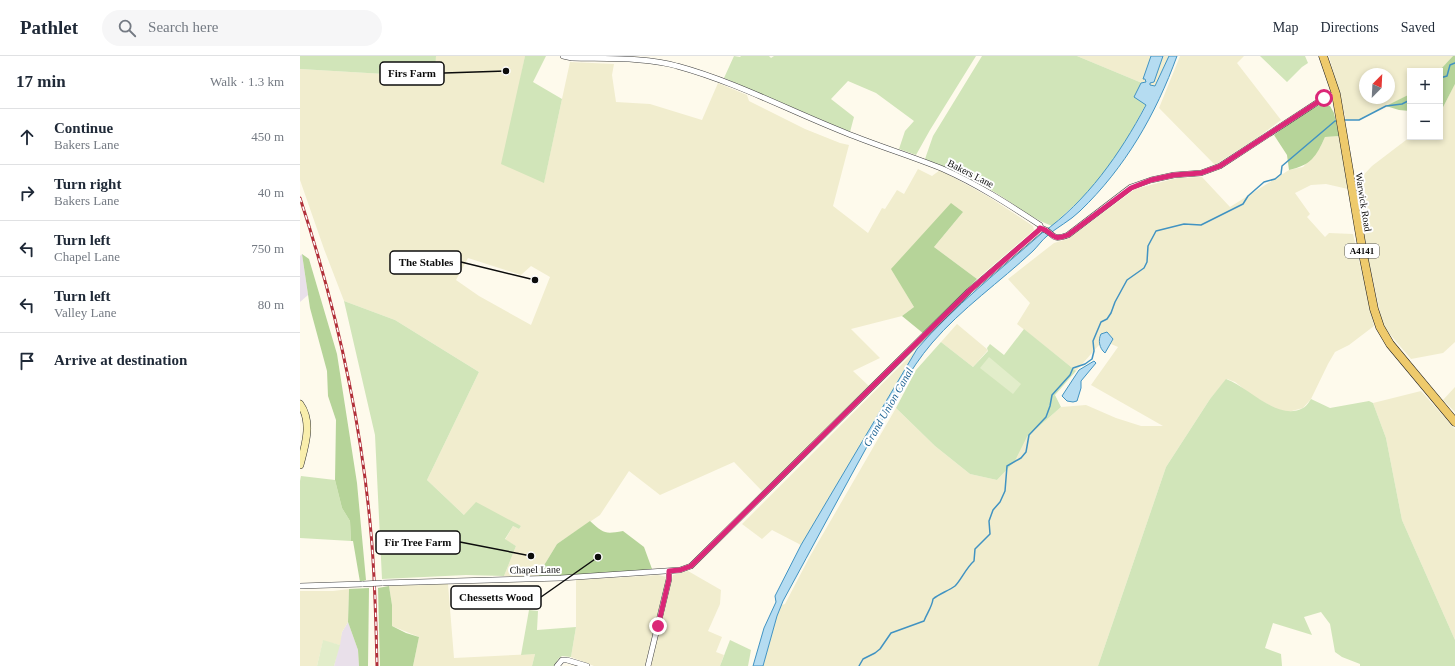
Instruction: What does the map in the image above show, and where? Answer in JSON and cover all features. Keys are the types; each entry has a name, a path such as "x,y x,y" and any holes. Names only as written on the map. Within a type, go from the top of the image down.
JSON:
{"main road":[{"name":"Warwick Road","path":"1323,56 1336,94 1364,259 1374,309 1380,327 1390,344 1455,422"}],"street":[{"name":"Bakers Lane","path":"563,56 572,58 646,61 676,65 748,90 847,134 899,152 953,174 991,193 1040,225 1053,237 1057,238 1068,235 1131,188 1151,180 1174,175 1201,173 1220,166 1324,98 1336,94"},
{"name":"Chapel Lane","path":"300,586 568,578 680,570 691,566 964,297 1043,228"},
{"path":"300,404 304,409 307,433 300,465"},
{"path":"648,666 669,579 669,571"},
{"path":"557,666 562,660 567,660 587,666"}],"shaded area":[{"path":"436,56 525,56 519,86 544,182 570,62 614,64 612,75 616,102 650,104 702,120 718,83 747,95 749,101 805,129 849,145 833,206 868,233 882,208 885,209 897,190 904,194 918,169 932,176 940,170 989,197 1033,226 1034,230 977,279 934,247 963,212 892,269 914,307 902,316 851,329 880,358 853,371 870,387 762,491 734,462 660,495 629,471 600,515 557,544 539,576 504,576 516,546 505,540 513,526 519,529 521,526 464,515 427,480 479,372 395,320 344,301 300,180 300,69 435,77","holes":["468,258 521,275 531,266 550,277 531,325 479,296 456,280"]},
{"path":"1077,56 1169,56 1154,88"},
{"path":"1180,56 1244,56 1237,63 1281,120 1257,138 1215,165 1159,108"},
{"path":"1329,56 1453,56 1442,68 1407,68 1407,96 1395,102 1395,68 1359,68 1359,104 1390,104 1359,120 1346,120"},
{"path":"1455,84 1455,342 1443,353 1411,359 1383,326 1368,257 1356,183 1372,166 1407,139 1443,140 1443,107"},
{"path":"1339,136 1348,189 1326,184 1311,185 1295,193 1310,214 1307,217 1325,237 1329,233 1353,234 1374,326 1349,345 1335,352 1311,399 1303,408 1288,412 1276,409 1253,396 1235,382 1227,379 1210,399 1166,467 1098,666 763,666 781,605 785,604 809,558 896,408 935,446 970,474 997,480 1015,461 1027,437 1061,407 1086,405 1116,418 1141,426 1163,426 1091,385 1118,347 1111,344 1099,345 1076,371 1017,324 1030,303 1008,279 1054,243 1067,239 1135,189 1177,178 1202,177 1230,207 1289,170 1303,167 1320,147 1325,137"},
{"path":"302,254 308,295 300,302 300,256"},
{"path":"957,324 988,350 973,367 941,342"},
{"path":"917,349 801,545 772,530 762,539 742,524"},
{"path":"1455,387 1455,412 1443,400"},
{"path":"1421,391 1455,429 1455,640 1402,520 1386,438 1373,403"},
{"path":"688,571 721,590 720,604 708,631 722,637 716,652 724,655 720,666 650,666 673,575"},
{"path":"658,575 667,577 645,666 594,666 571,657 576,627 576,580"},
{"path":"448,584 454,658 535,654 532,666 413,666 419,637 392,626 392,605 389,586"},
{"path":"349,589 348,622 342,632 340,645 323,641 317,666 300,666 300,591 333,591"},
{"path":"348,622 358,650 359,666 334,666 342,632"}],"green space":[{"path":"300,56 436,56 435,77 300,69"},
{"path":"525,56 546,56 533,82 562,99 544,183 501,164"},
{"path":"734,56 769,56 771,58 774,56 976,56 916,155 899,149 905,131 914,121 876,93 848,81 831,99 854,117 850,132 724,78"},
{"path":"982,56 1077,56 1154,88 1112,162 1084,196 1052,226 1035,218 978,183 925,159 933,136"},
{"path":"1260,56 1305,56 1308,63 1287,82"},
{"path":"1453,56 1455,56 1455,84 1443,107 1443,68 1442,68"},
{"path":"1407,96 1407,111 1386,106 1395,104 1395,102"},
{"path":"1323,103 1330,106 1334,113 1339,136 1325,137 1319,150 1308,163 1289,170 1287,155 1274,135 1298,117"},
{"path":"951,203 963,212 934,247 977,279 924,334 902,316 914,307 891,269"},
{"path":"302,254 309,259 337,354 357,483 366,580 360,582 353,541 351,541 350,521 342,508 335,480 336,420 328,396 327,371 310,308"},
{"path":"344,301 395,320 479,372 427,480 464,515 476,502 521,526 519,529 513,526 505,539 516,546 504,576 466,575 382,579 375,435"},
{"path":"1024,329 1076,371 1055,395 1061,407 1027,437 1015,461 997,480 970,474 935,446 896,408 916,370 941,342 973,367 988,351 987,348 990,344 1004,355"},
{"path":"989,357 1021,384 1013,394 980,368"},
{"path":"1226,379 1235,383 1264,402 1284,410 1293,411 1303,408 1311,399 1330,408 1369,401 1373,403 1386,438 1402,520 1455,640 1455,666 1360,666 1360,664 1342,657 1335,652 1330,624 1321,612 1304,617 1312,635 1273,623 1265,648 1281,654 1282,666 1098,666 1166,467 1210,399"},
{"path":"301,476 335,480 342,508 350,521 351,541 300,538"},
{"path":"590,521 602,531 608,533 623,531 644,547 652,569 606,574 539,576 557,544"},
{"path":"389,586 392,605 392,626 406,633 419,637 413,666 380,666 378,588"},
{"path":"369,588 368,666 359,666 358,650 348,622 349,589"},
{"path":"529,610 538,611 537,630 576,627 571,657 562,656 558,659 555,666 532,666 535,654 521,655"},
{"path":"323,640 340,645 334,666 317,666"},
{"path":"730,640 751,650 748,666 720,666"}],"water":[{"name":"Grand Union Canal","path":"1151,56 1163,56 1154,82 1150,83 1150,85 1155,86 1169,56 1177,56 1169,78 1138,139 1111,177 1080,211 1043,239 1033,251 968,307 944,330 924,353 902,386 875,432 783,601 777,616 763,666 753,666 764,628 776,602 775,596 801,545 917,349 961,303 1074,206 1114,159 1146,105 1134,97 1141,83 1146,82 1145,79 1143,79"},
{"path":"1107,332 1113,339 1105,353 1100,346 1100,339 1101,334"},
{"path":"1094,361 1096,363 1081,381 1081,388 1077,401 1067,401 1062,396 1079,370"}],"waterway":[{"path":"1443,77 1447,76 1450,65 1455,63"},
{"path":"1344,120 1359,120 1386,106 1402,104 1407,102"},
{"path":"859,666 863,659 880,649 891,633 924,621 933,599 955,586 974,561 975,549 990,534 989,521 993,510 1000,502 1005,491 1007,466 1021,458 1026,452 1029,435 1046,417 1052,395 1070,375 1073,368 1085,364 1092,359 1094,351 1093,341 1101,322 1107,319 1111,313 1127,280 1144,268 1147,262 1148,246 1156,231 1184,224 1201,225 1243,204 1248,196 1264,182 1275,179 1281,174 1282,166 1335,121 1338,121"}],"railway":[{"path":"300,198 336,322 354,406 361,448 367,490 372,550 377,666"}],"place":[{"name":"Firs Farm","path":"506,71"},
{"name":"The Stables","path":"535,280"},
{"name":"Fir Tree Farm","path":"531,556"},
{"name":"Chessetts Wood","path":"598,557"}],"route":[{"path":"658,626 669,579 669,571 688,568 696,562 969,291 1040,228 1046,229 1053,237 1061,238 1068,235 1131,188 1151,180 1174,175 1201,173 1220,166 1324,98"}]}
